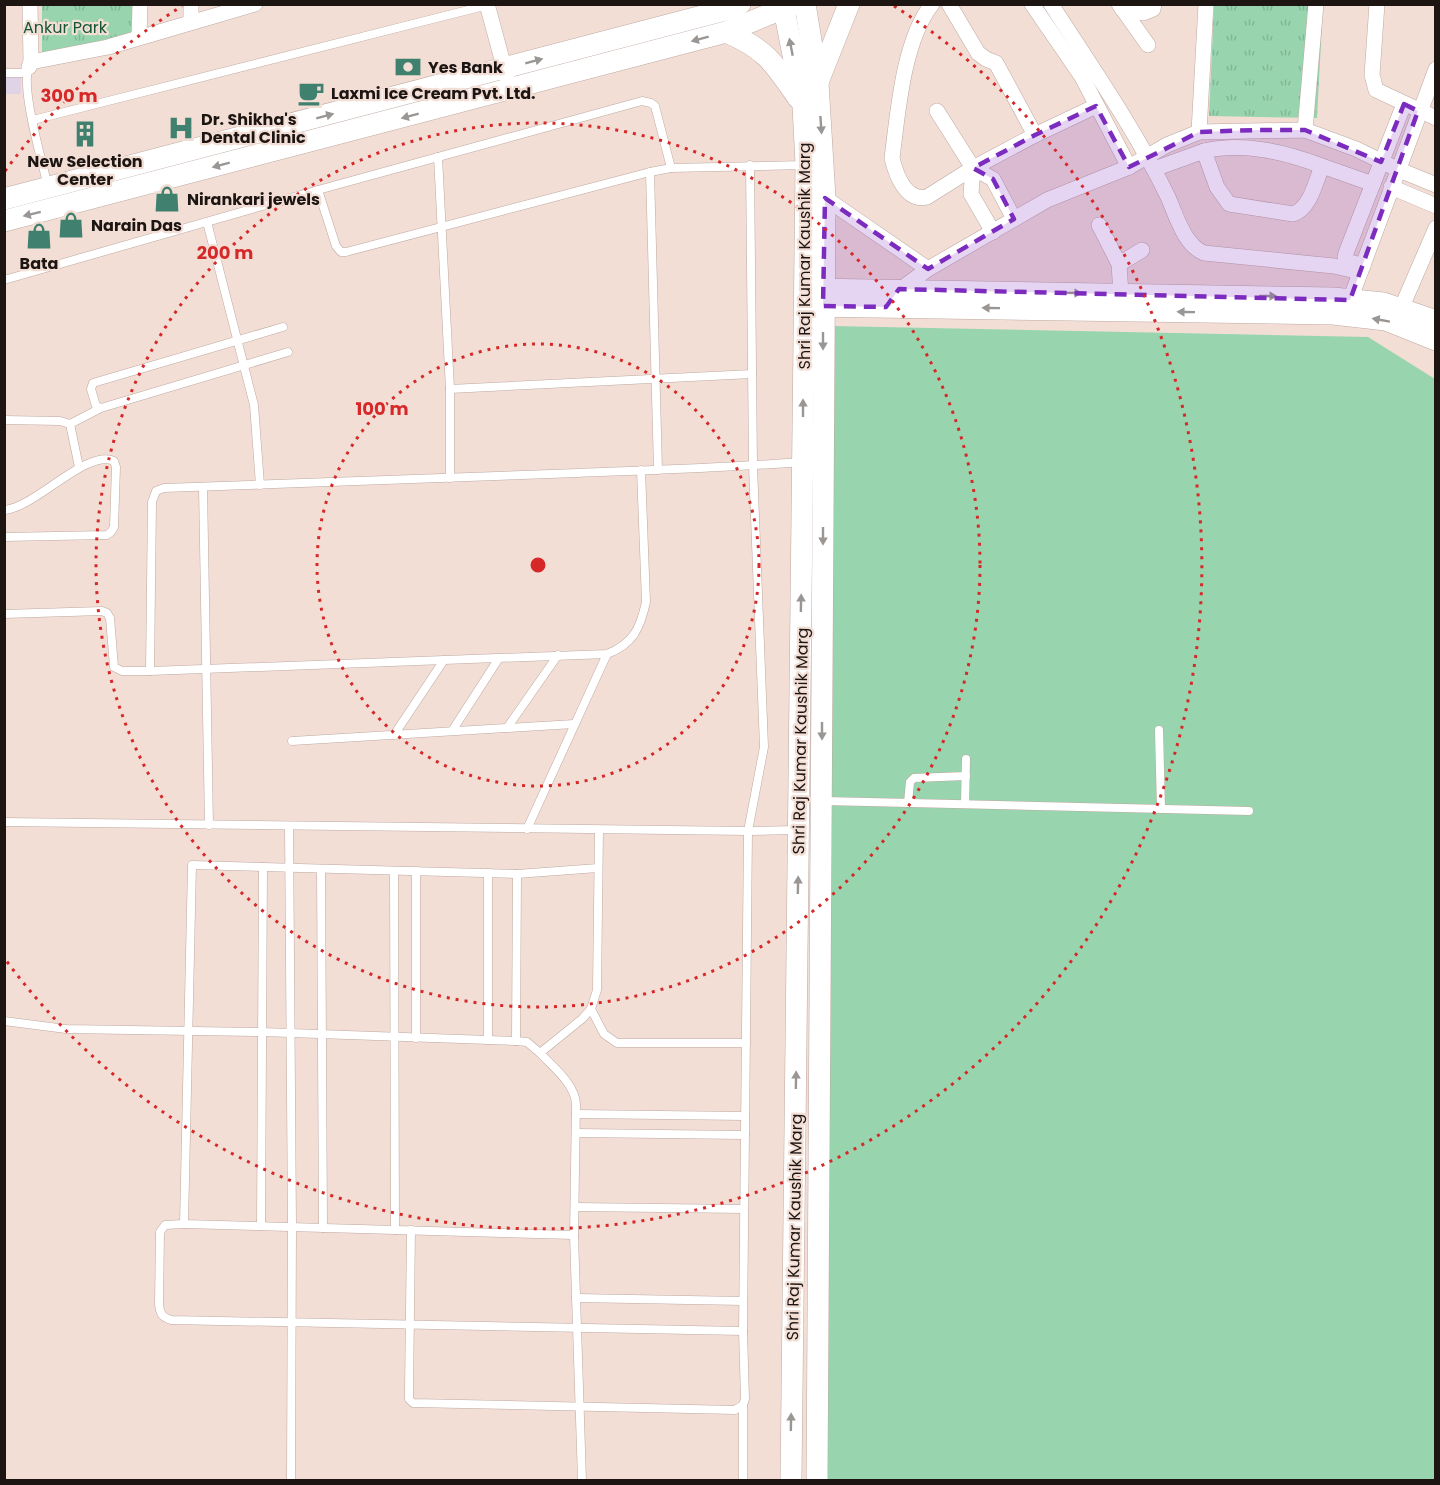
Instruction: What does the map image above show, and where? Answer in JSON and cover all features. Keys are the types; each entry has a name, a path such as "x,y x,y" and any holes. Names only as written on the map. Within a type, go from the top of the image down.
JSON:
{"street":[{"path":"30,4 29,68 246,6"},
{"path":"139,37 140,4"},
{"path":"191,4 191,22"},
{"path":"4,199 504,69 729,9 740,4"},
{"name":"Shri Raj Kumar Kaushik Marg","path":"791,1480 803,462 814,298 825,198 818,82 805,4"},
{"path":"818,82 849,4"},
{"path":"932,4 914,33 907,59 892,158 895,172 913,196 927,197 973,168 1096,106"},
{"path":"949,4 978,53 996,63 1035,135"},
{"path":"1032,4 1082,78 1129,167"},
{"path":"1051,4 1151,163 1188,238 1198,250 1204,253 1361,269"},
{"path":"1121,7 1143,13 1150,12 1154,4"},
{"path":"1198,132 1206,4"},
{"path":"1305,130 1316,4"},
{"path":"1377,4 1373,84 1376,90 1436,118"},
{"path":"488,5 510,90"},
{"path":"4,221 726,32 787,6"},
{"name":"Shri Raj Kumar Kaushik Marg","path":"787,6 803,106 814,298 822,801 817,1480"},
{"path":"1121,7 1148,45"},
{"path":"726,32 759,49 774,64 803,106"},
{"path":"1350,300 1418,111 1436,69"},
{"path":"1361,269 1347,261 1345,257 1404,104"},
{"path":"937,111 973,168 993,179 1014,219"},
{"path":"1151,163 1167,145 1198,132 1305,130 1356,149 1397,170 1436,185"},
{"path":"886,307 899,289 928,268 1047,200 1129,167 1204,151 1248,147 1298,158 1372,184"},
{"path":"1204,151 1216,187 1229,204 1293,214 1300,212 1305,206 1322,166"},
{"path":"973,168 971,194 993,232"},
{"path":"1391,188 1436,206"},
{"path":"825,198 928,268"},
{"path":"1100,225 1119,264 1121,294"},
{"path":"1401,309 1436,228"},
{"path":"1119,264 1142,250"},
{"path":"814,298 899,289 1350,300 1383,303 1436,321"},
{"path":"814,298 886,307 1333,314 1386,320 1436,340"},
{"path":"799,830 822,831"},
{"path":"792,1344 819,1345"}],"lane":[{"path":"33,120 488,5"},
{"path":"4,73 29,68 33,120 49,188"},
{"path":"4,280 318,190 646,101 655,106 671,168"},
{"path":"438,157 450,389 450,478"},
{"path":"743,1480 748,831 764,747 753,466 750,165"},
{"path":"318,190 336,246 341,252 354,251 671,168 806,165"},
{"path":"650,172 658,470"},
{"path":"207,222 254,405 260,485"},
{"path":"99,409 91,389 93,383 283,327"},
{"path":"4,420 60,420 70,424 99,409 288,352"},
{"path":"450,389 752,374"},
{"path":"70,424 79,467"},
{"path":"4,510 20,506 79,467 104,459 114,461 116,467 114,527 111,532 102,536 4,537"},
{"path":"150,671 153,496 156,491 164,488 658,470 803,462"},
{"path":"4,614 102,611 107,613 110,618 114,668 122,671 607,654 622,648 635,634 646,602 641,470"},
{"path":"203,487 209,825"},
{"path":"527,829 607,654"},
{"path":"507,728 558,656"},
{"path":"452,731 499,658"},
{"path":"394,735 444,660"},
{"path":"292,741 574,724"},
{"path":"1159,730 1161,809"},
{"path":"965,804 966,759"},
{"path":"908,803 910,782 914,778 966,776"},
{"path":"822,801 1249,811"},
{"path":"4,822 599,830 799,830"},
{"path":"289,826 291,1480"},
{"path":"540,1053 591,1009 597,990 599,830"},
{"path":"184,1224 192,865 517,874 598,868"},
{"path":"261,1226 263,867"},
{"path":"321,869 323,1228"},
{"path":"394,871 396,1230"},
{"path":"416,871 416,1038"},
{"path":"488,873 488,1040"},
{"path":"516,1041 517,874"},
{"path":"591,1009 604,1034 617,1042 746,1043"},
{"path":"4,1021 66,1029 262,1032 527,1042 540,1053 576,1098 574,1235 582,1480"},
{"path":"576,1114 745,1116"},
{"path":"576,1133 745,1135"},
{"path":"575,1207 744,1209"},
{"path":"574,1235 165,1225 160,1232 160,1313 171,1320 743,1330"},
{"path":"411,1230 409,1399 413,1403 735,1410 743,1405"},
{"path":"576,1298 743,1301"}],"highlighted area":[{"path":"1404,104 1418,111 1350,300 899,289 886,307 823,306 825,198 928,269 1014,219 993,179 973,168 1035,135 1096,106 1129,167 1199,132 1256,130 1305,130 1381,162"}],"shaded area":[{"path":"5,77 21,77 21,94 5,94"}],"green space":[{"name":"Ankur Park","path":"42,5 134,5 134,32 42,56"},
{"path":"1214,5 1323,5 1317,118 1209,116"},
{"path":"831,326 1368,337 1435,379 1435,1480 818,1480"}],"place":[{"name":"Yes Bank","path":"408,67"},
{"name":"Laxmi Ice Cream Pvt. Ltd.","path":"311,93"},
{"name":"Dr. Shikha's Dental Clinic","path":"181,128"},
{"name":"New Selection Center","path":"85,134"},
{"name":"Nirankari jewels","path":"167,199"},
{"name":"Narain Das","path":"71,225"},
{"name":"Bata","path":"39,236"}]}
